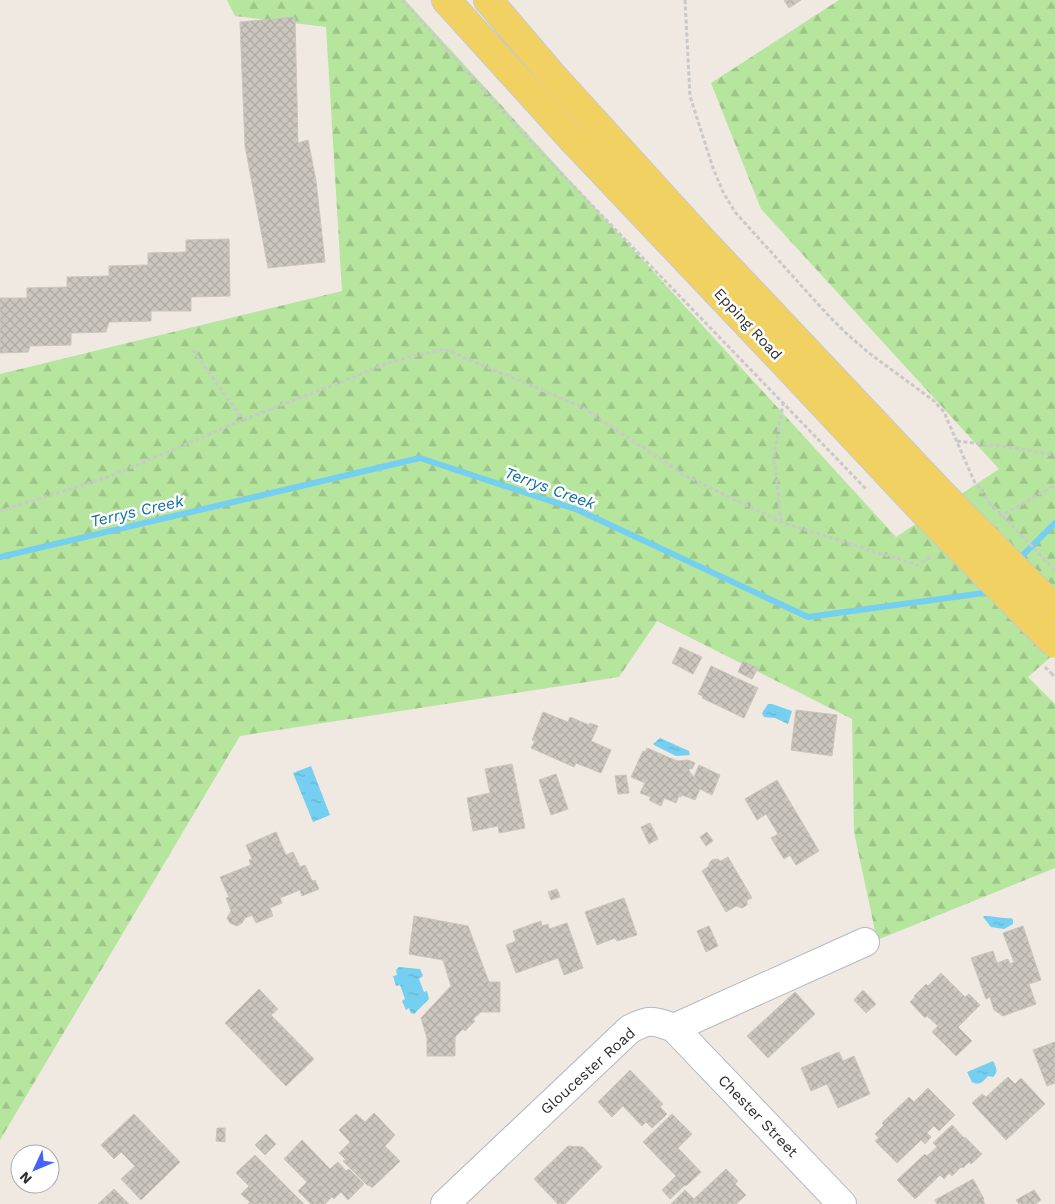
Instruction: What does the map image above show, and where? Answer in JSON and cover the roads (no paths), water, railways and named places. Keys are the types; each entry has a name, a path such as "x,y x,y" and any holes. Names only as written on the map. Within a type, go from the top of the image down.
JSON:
{"main road":[{"name":"Epping Road","path":"446,0 577,144 789,368 932,502 1055,609"},
{"name":"Epping Road","path":"488,0 552,75 703,241 1055,644"}],"street":[{"path":"674,1028 865,942"},
{"name":"Gloucester Road","path":"445,1204 630,1029 643,1022 658,1022 674,1028"},
{"name":"Chester Street","path":"674,1028 842,1204"}],"water":[{"path":"768,704 792,711 788,724 775,718 764,717 762,713"},
{"path":"660,738 689,751 690,755 676,756 653,744"},
{"path":"311,766 330,815 313,822 293,773"},
{"path":"983,917 1011,918 1013,924 1004,929 991,927"},
{"path":"399,967 420,969 423,976 419,979 424,992 427,991 429,999 414,1014 411,1013 409,1008 406,1010 402,1001 405,999 400,985 396,986 393,976 397,975 396,970"},
{"path":"993,1061 996,1071 993,1077 988,1076 983,1082 979,1083 972,1082 967,1072"}],"waterway":[{"name":"Terrys Creek","path":"0,557 420,458 578,510 808,617 984,593 990,587"},
{"name":"Terrys Creek","path":"1017,561 1055,523"}]}
